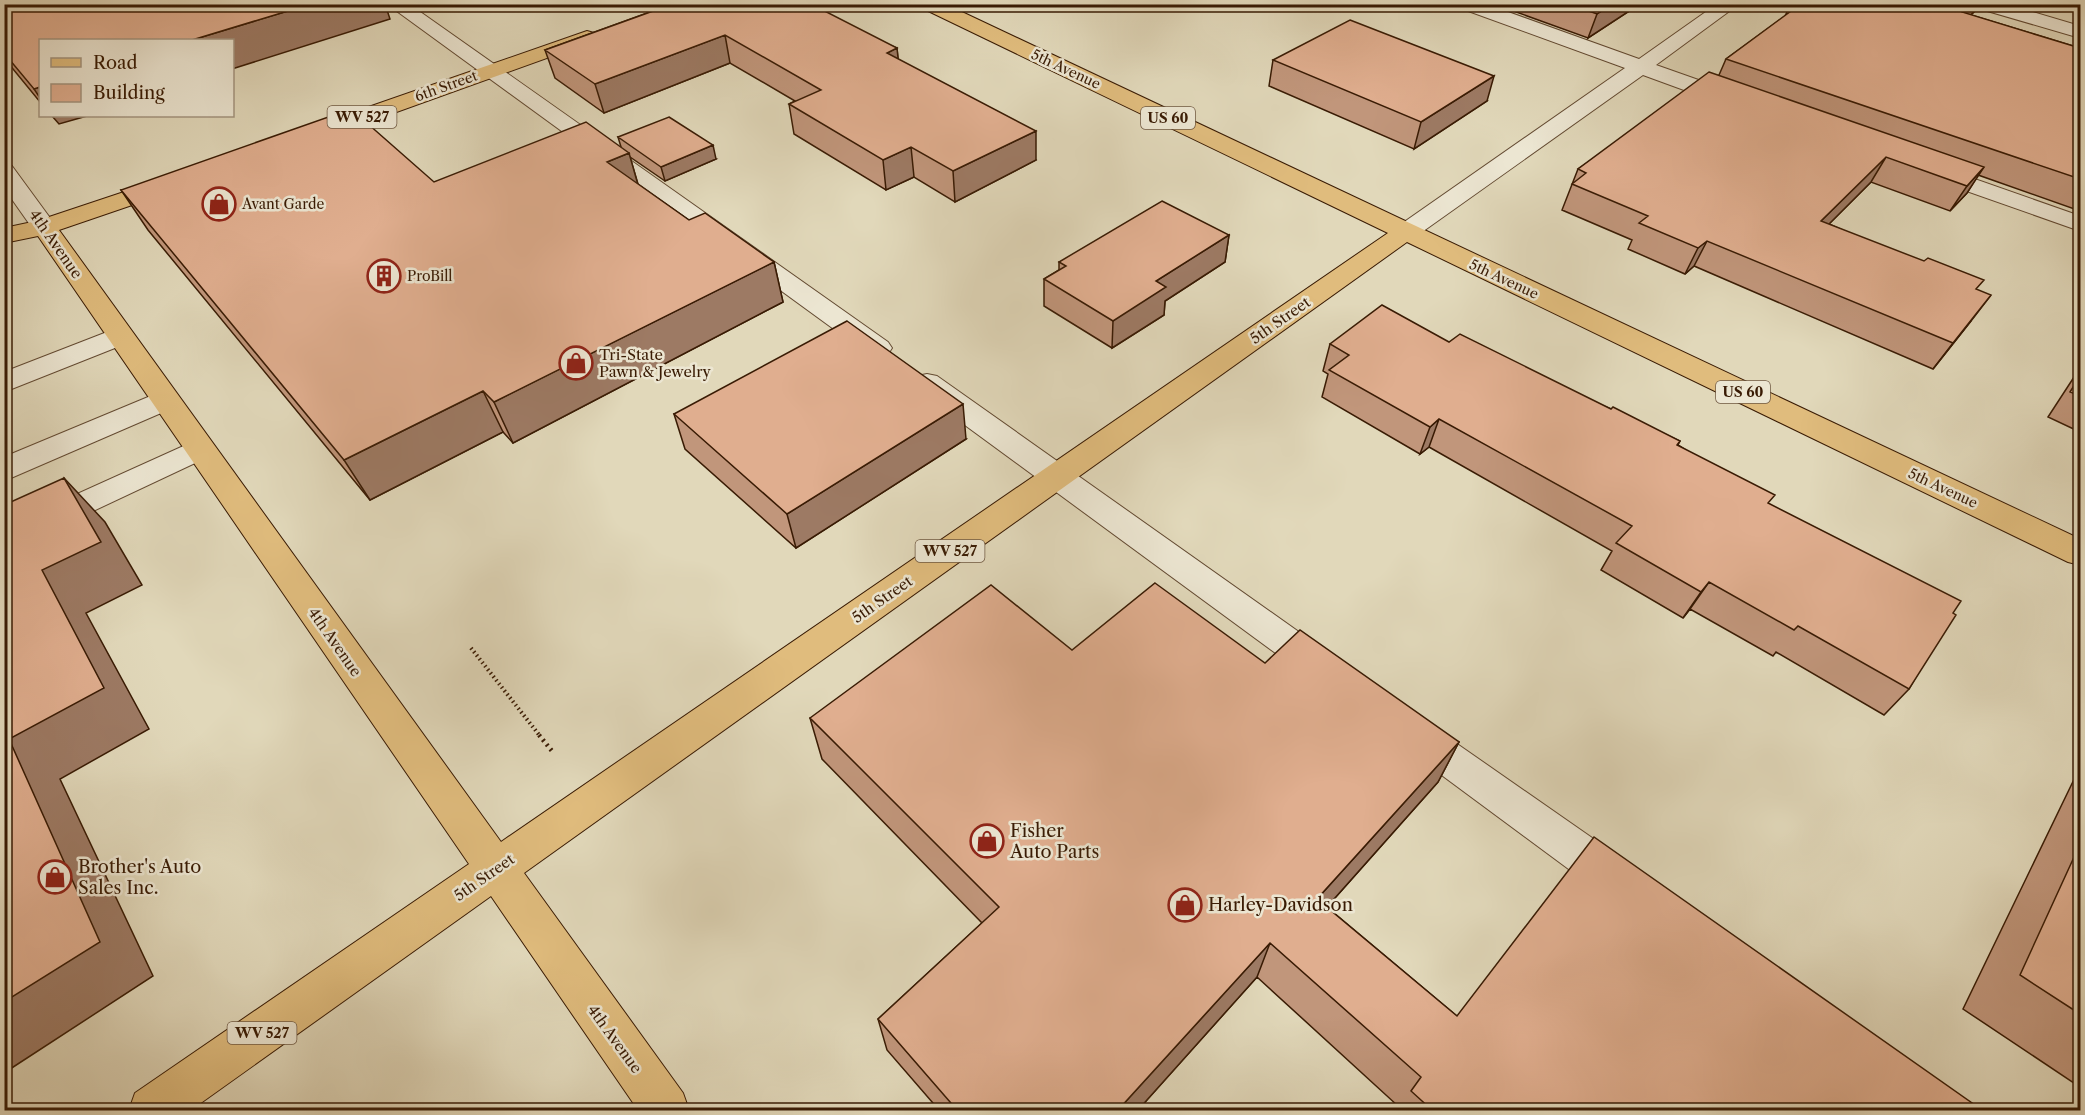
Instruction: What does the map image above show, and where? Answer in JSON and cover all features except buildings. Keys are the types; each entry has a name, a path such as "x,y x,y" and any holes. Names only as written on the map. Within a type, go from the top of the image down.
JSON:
{"main road":[{"name":"5th Avenue","path":"929,4 2080,553"},
{"name":"6th Street","path":"297,140 610,29"},
{"path":"4,244 44,227 186,179"},
{"path":"4,236 44,227"},
{"name":"4th Avenue","path":"44,227 666,1110"},
{"name":"5th Street","path":"152,1110 1406,232"}],"street":[{"path":"396,4 1645,899"},
{"path":"1467,4 1749,105"},
{"name":"5th Street","path":"1406,232 1730,4"},
{"path":"1984,4 2080,32"},
{"path":"1904,160 2080,224"},
{"name":"4th Avenue","path":"4,171 44,227"},
{"path":"4,383 120,336"},
{"path":"4,470 165,400"},
{"path":"4,541 199,449"}],"path":[{"path":"471,648 552,751"}],"place":[{"name":"Avant Garde","path":"219,204"},
{"name":"ProBill","path":"384,276"},
{"name":"Tri-State Pawn & Jewelry","path":"576,363"},
{"name":"Fisher Auto Parts","path":"987,841"},
{"name":"Brother's Auto Sales Inc.","path":"55,877"},
{"name":"Harley-Davidson","path":"1185,905"}]}
